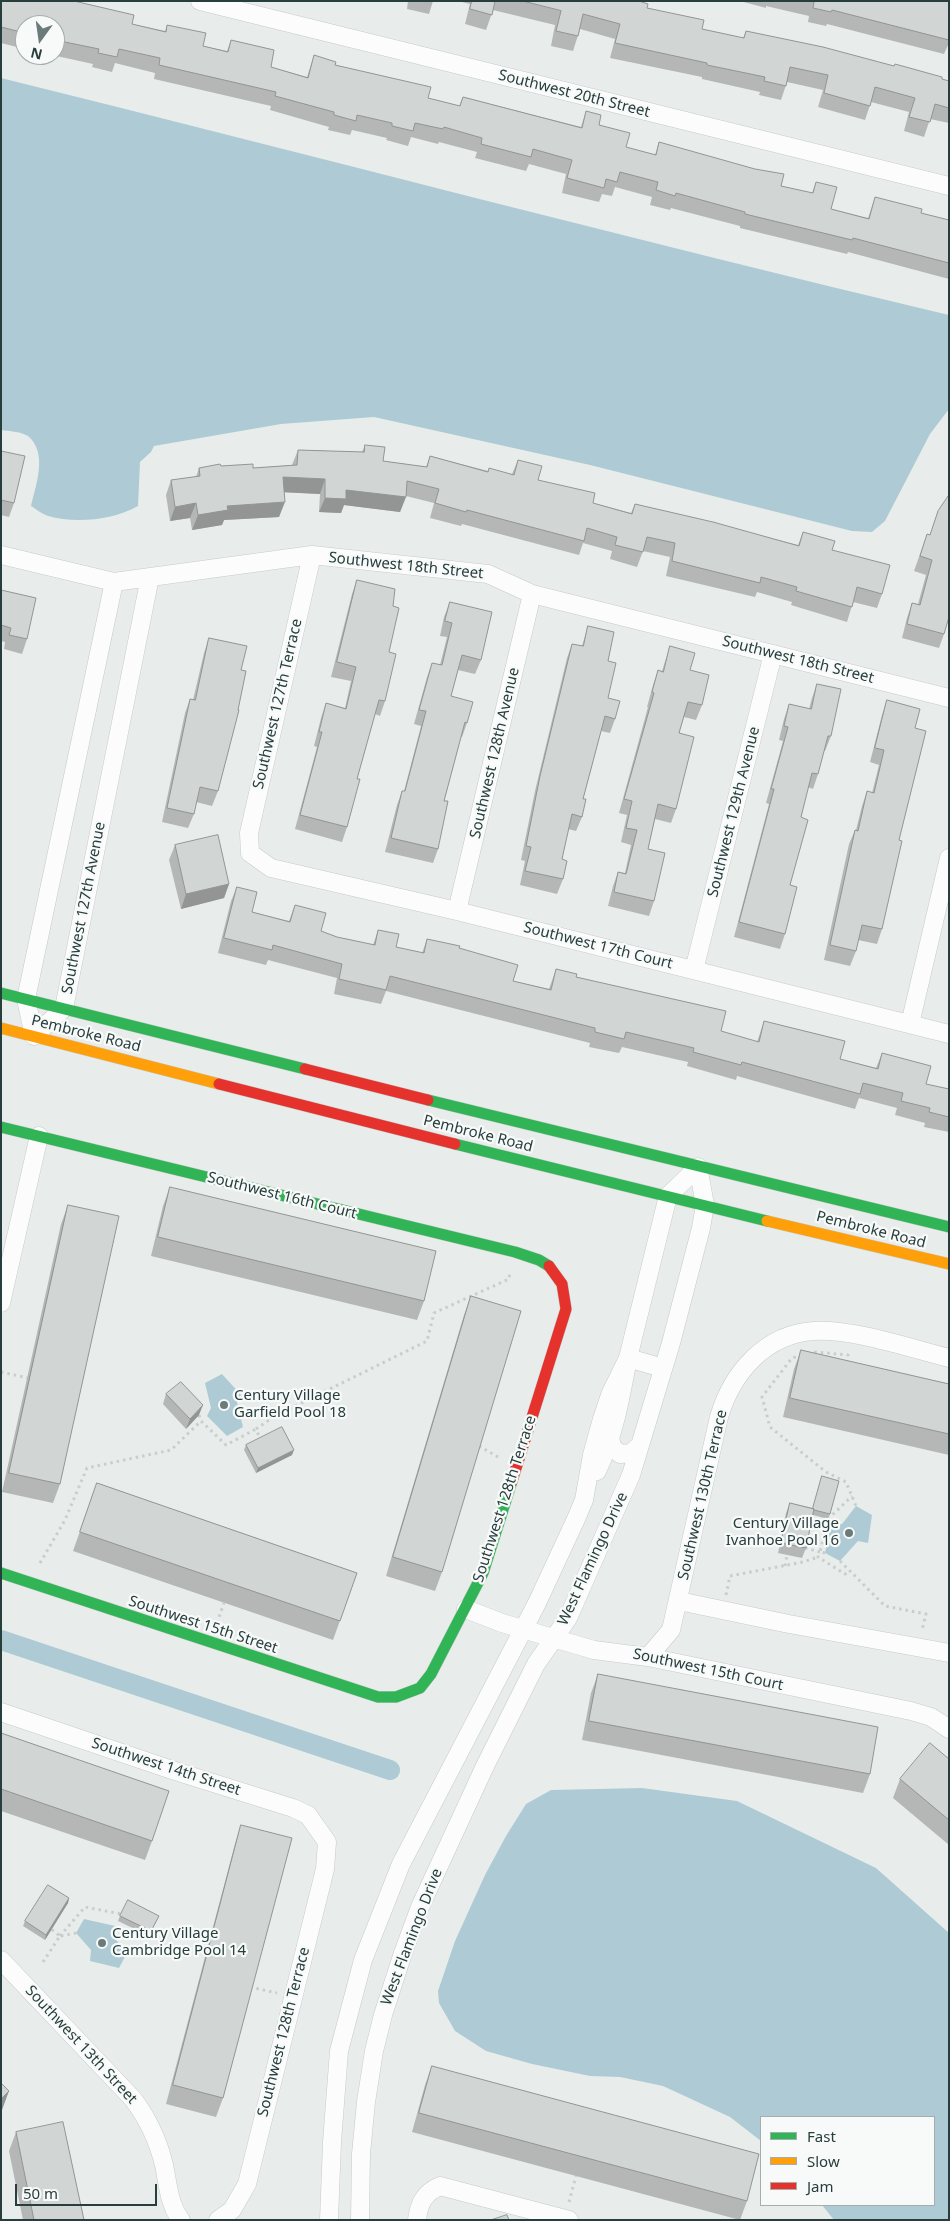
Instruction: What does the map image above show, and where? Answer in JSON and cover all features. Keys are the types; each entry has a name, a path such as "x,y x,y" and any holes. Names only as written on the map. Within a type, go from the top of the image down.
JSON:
{"main road":[{"name":"Pembroke Road","path":"1,993 698,1167 949,1227"},
{"name":"Pembroke Road","path":"1,1028 619,1185 949,1264"},
{"name":"Southwest 16th Court","path":"1,1127 515,1252 546,1263 557,1276"},
{"name":"Southwest 128th Terrace","path":"396,1697 420,1688 431,1674 466,1609 482,1573 566,1310 563,1286 557,1276"},
{"name":"Southwest 15th Street","path":"1,1573 358,1692 378,1698 396,1697"}],"street":[{"name":"Southwest 20th Street","path":"200,1 949,186"},
{"name":"Southwest 18th Street","path":"1,555 114,582 312,555 488,574 532,594 949,698"},
{"name":"Southwest 127th Terrace","path":"250,853 249,833 312,555"},
{"name":"Southwest 127th Avenue","path":"34,1036 64,1008 150,577"},
{"path":"34,1036 26,999 114,582"},
{"name":"Southwest 128th Avenue","path":"458,911 532,594"},
{"name":"Southwest 129th Avenue","path":"694,970 773,654"},
{"name":"Southwest 17th Court","path":"250,853 271,868 458,911 949,1034"},
{"path":"910,1024 949,858"},
{"path":"1,1303 39,1136"},
{"path":"329,2220 332,2142 339,2051 363,1960 401,1864 537,1603 603,1459 621,1398 628,1358 668,1196 698,1167"},
{"name":"West Flamingo Drive","path":"360,2220 361,2154 366,2102 374,2050 383,2015 420,1907 484,1766 536,1664 556,1638 568,1618 631,1475 664,1368 705,1205 698,1167"},
{"name":"Southwest 130th Terrace","path":"648,1657 671,1630 719,1417 728,1392 737,1376 760,1352 784,1339 814,1331 852,1334"},
{"path":"852,1334 949,1358"},
{"path":"628,1358 664,1368"},
{"path":"584,1500 592,1455 602,1419 610,1395 628,1358"},
{"path":"610,1437 612,1447 620,1454 631,1453 640,1446"},
{"path":"679,1601 789,1624 949,1652"},
{"name":"Southwest 15th Court","path":"466,1609 522,1629 594,1650 648,1657 911,1711 931,1717 949,1729"},
{"name":"Southwest 14th Street","path":"1,1712 174,1771 293,1808 308,1815 323,1834"},
{"name":"Southwest 128th Terrace","path":"218,2220 232,2210 247,2184 325,1869 327,1842 323,1834"},
{"name":"Southwest 13th Street","path":"1,1960 133,2099 144,2113 153,2128 164,2163 174,2211 181,2220"},
{"path":"417,2220 420,2202 425,2196 440,2186 566,2219"}],"path":[{"path":"199,1415 200,1421 226,1445 256,1429 275,1416 427,1341 434,1313 508,1279 515,1252"},
{"path":"852,1334 848,1355 816,1352 792,1358 762,1397 770,1427 826,1472 846,1482 856,1506"},
{"path":"1,1372 28,1378"},
{"path":"33,1585 42,1557 65,1520 87,1468 171,1450 200,1421"},
{"path":"256,1429 261,1442"},
{"path":"818,1557 828,1519 852,1496"},
{"path":"805,1548 825,1553"},
{"path":"785,1566 787,1555"},
{"path":"723,1610 730,1576 785,1566 818,1557 845,1574 850,1572"},
{"path":"840,1561 885,1606 926,1614 920,1646"},
{"path":"43,1962 60,1936 85,1907 121,1914"},
{"path":"51,1929 60,1936 76,1933"},
{"path":"250,1987 293,1996"},
{"path":"566,2219 576,2176"}],"water":[{"path":"1,78 949,315 949,409 930,434 885,521 872,532 852,531 590,465 374,417 281,424 154,446 151,452 140,462 138,506 118,515 94,519 70,520 48,516 31,506 39,469 38,451 34,443 28,436 1,430"},
{"name":"Century Village Garfield Pool 18","path":"222,1374 241,1395 237,1402 243,1427 227,1436 207,1416 211,1408 205,1383"},
{"name":"Century Village Ivanhoe Pool 16","path":"856,1506 872,1515 868,1543 858,1541 840,1561 825,1553 831,1522 842,1524"},
{"path":"642,1788 737,1801 876,1868 949,1933 949,2220 834,2220 823,2206 935,2206 935,2116 760,2116 760,2140 730,2117 663,2086 620,2077 590,2076 532,2064 486,2051 455,2031 439,2003 438,1991 455,1941 485,1875 526,1804 551,1790"},
{"name":"Century Village Cambridge Pool 14","path":"84,1919 115,1926 113,1936 127,1953 119,1968 90,1961 91,1950 76,1933"}],"building":[{"path":"1,1 74,1 134,15 132,24 166,32 167,25 206,33 203,46 228,52 231,40 274,50 271,67 308,78 314,55 336,62 335,65 431,87 428,98 460,106 463,97 582,128 586,111 601,115 599,125 630,133 626,147 656,155 659,142 755,169 784,174 781,186 813,193 816,182 837,187 831,209 869,219 875,197 922,209 921,213 949,220 949,263 853,238 852,240 745,214 745,212 676,193 675,196 656,190 658,182 620,172 617,182 606,179 604,188 567,178 572,160 533,149 531,157 481,144 482,138 444,127 443,129 415,123 413,131 392,126 392,123 357,115 356,121 334,115 334,112 275,96 276,92 159,65 160,58 119,49 117,57 98,53 99,49 65,42 65,15 15,15 15,30 1,27"},
{"path":"472,1 495,1 492,15 470,9"},
{"path":"523,1 639,1 648,4 647,8 704,20 702,29 744,38 746,31 823,47 894,66 895,64 942,77 942,79 949,81 949,108 935,104 930,122 909,117 915,98 875,87 870,106 824,93 828,75 790,67 786,86 764,81 765,77 615,43 620,24 583,14 578,36 556,31 561,11"},
{"path":"813,1 949,1 949,40 832,10 831,12 813,8"},
{"path":"365,445 385,447 383,461 427,467 430,456 488,472 489,468 514,475 518,460 542,466 538,480 595,493 593,503 632,514 635,504 713,522 799,546 803,532 835,541 832,550 890,565 882,594 857,587 852,607 796,591 797,587 761,577 760,583 672,561 675,543 647,537 643,552 615,545 617,537 587,528 584,541 467,510 466,512 435,503 439,489 407,481 406,497 346,490 346,499 325,498 325,479 283,477 285,502 227,506 228,510 198,515 196,503 175,507 171,480 200,476 199,468 220,464 221,466 253,464 253,468 297,465 298,450 364,452"},
{"path":"1,451 25,456 14,503 1,500"},
{"path":"949,495 949,617 944,634 907,624 912,603 920,605 932,560 920,556 927,534 930,535 938,511"},
{"path":"357,580 395,589 393,606 399,608 389,652 396,654 385,701 379,700 357,779 360,779 347,827 300,815 322,732 319,732 326,703 346,709 356,667 337,662"},
{"path":"1,590 36,598 27,639 9,635 11,628 1,625"},
{"path":"450,602 492,612 481,660 462,655 451,696 473,702 467,723 465,722 444,801 448,801 438,849 391,838 402,791 405,791 426,711 419,710 432,663 442,665 452,623 445,621"},
{"path":"588,626 614,632 608,661 616,663 608,698 620,701 615,719 605,716 583,799 586,799 582,817 572,814 562,859 567,861 563,879 525,871 531,847 526,846 540,776 572,644 583,646"},
{"path":"209,638 247,646 241,670 246,671 239,710 218,791 200,787 194,814 167,808 190,699 195,700"},
{"path":"670,646 695,653 690,670 709,675 702,705 688,702 679,733 694,737 676,809 658,804 648,849 665,853 654,901 614,892 618,872 626,874 637,830 626,828 632,801 624,799 654,693 652,692 658,670 663,672"},
{"path":"817,684 841,689 831,736 828,736 818,774 812,773 801,817 808,820 790,885 797,887 785,934 739,922 774,789 771,789 788,727 784,726 789,704 811,709"},
{"path":"887,700 920,709 915,728 926,731 899,840 902,841 882,929 862,925 856,951 830,945 855,830 858,831 867,791 874,793 884,750 875,748"},
{"path":"218,835 229,884 186,894 175,845"},
{"path":"237,887 257,892 252,912 290,922 295,905 326,913 321,931 337,937 375,945 378,930 399,934 396,947 424,953 427,939 460,946 459,948 518,965 513,981 551,990 556,969 577,974 576,977 726,1011 721,1031 759,1042 764,1021 845,1041 840,1059 878,1069 882,1053 931,1066 926,1084 949,1089 949,1117 929,1112 930,1108 901,1101 903,1093 863,1083 860,1094 742,1062 741,1065 693,1052 694,1048 626,1032 624,1039 595,1032 595,1028 390,976 386,990 339,979 342,964 273,945 272,950 224,938"},
{"path":"170,1187 436,1251 424,1301 158,1237"},
{"path":"68,1205 119,1216 60,1484 9,1473"},
{"path":"471,1296 521,1311 442,1572 393,1557"},
{"path":"801,1350 949,1384 949,1434 790,1398"},
{"path":"181,1382 203,1405 190,1419 166,1394"},
{"path":"282,1427 294,1450 258,1468 246,1445"},
{"path":"822,1476 839,1481 830,1514 814,1510 813,1508"},
{"path":"97,1483 357,1573 340,1621 80,1532"},
{"path":"790,1503 814,1509 806,1548 781,1543"},
{"path":"598,1674 878,1727 870,1774 589,1721"},
{"path":"1,1733 169,1791 152,1841 1,1789"},
{"path":"930,1743 949,1759 949,1820 900,1779"},
{"path":"241,1825 292,1838 223,2098 173,2085"},
{"path":"48,1885 69,1898 46,1935 25,1921"},
{"path":"128,1900 159,1916 151,1931 120,1916"},
{"path":"432,2066 759,2154 747,2201 419,2113"},
{"path":"1,2083 9,2091 1,2099"},
{"path":"63,2122 84,2220 34,2220 16,2132"},
{"path":"507,2215 509,2220 491,2220"}],"waterway":[{"path":"1,1640 390,1770"}],"traffic: fast":[{"path":"1,993 305,1069"},
{"path":"428,1100 949,1227"},
{"path":"1,1127 515,1252 539,1260 549,1266"},
{"path":"455,1144 767,1221"},
{"path":"1,1573 378,1697 396,1697 420,1688 431,1674 483,1573 512,1481"}],"traffic: slow":[{"path":"1,1028 219,1084"},
{"path":"767,1221 949,1264"}],"traffic: jam":[{"path":"305,1069 428,1100"},
{"path":"219,1084 455,1144"},
{"path":"512,1481 566,1309 562,1284 549,1266"}],"place":[{"name":"Century Village Garfield Pool 18","path":"224,1405"},
{"name":"Century Village Ivanhoe Pool 16","path":"849,1533"},
{"name":"Century Village Cambridge Pool 14","path":"102,1943"}]}
